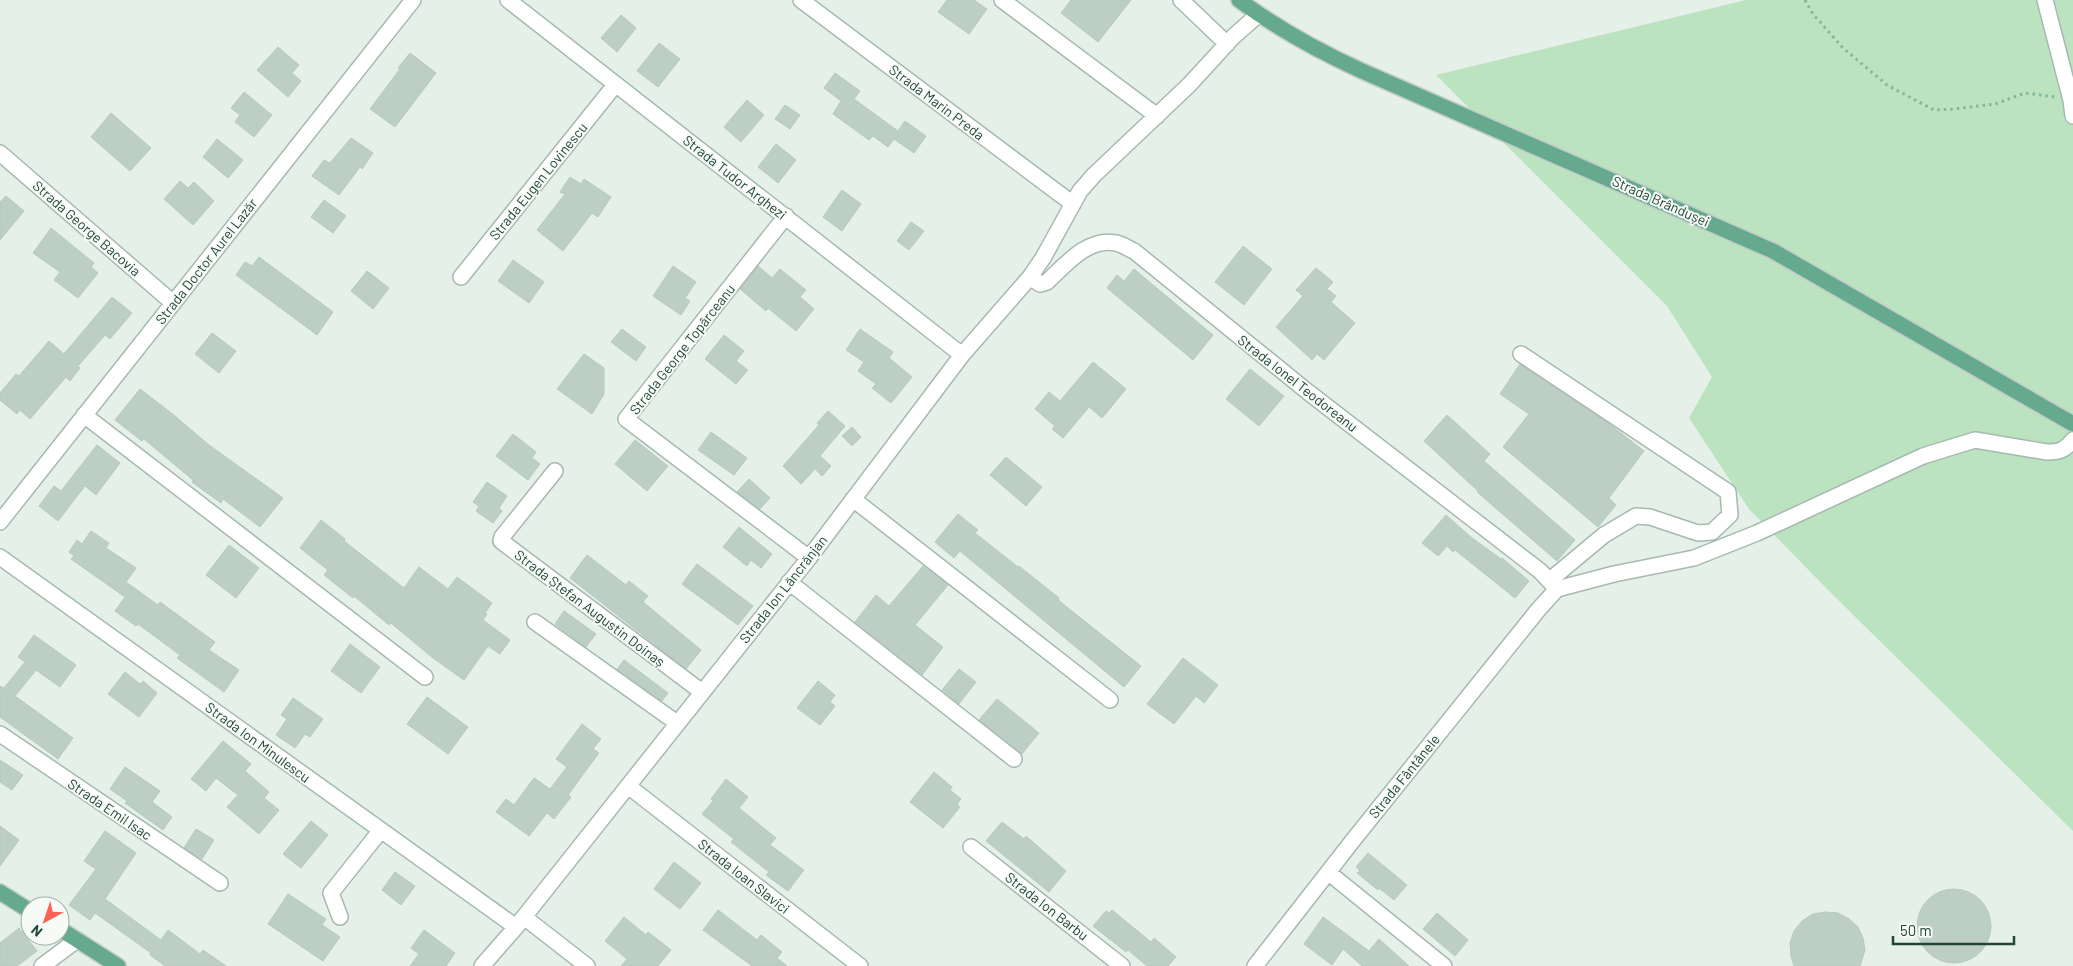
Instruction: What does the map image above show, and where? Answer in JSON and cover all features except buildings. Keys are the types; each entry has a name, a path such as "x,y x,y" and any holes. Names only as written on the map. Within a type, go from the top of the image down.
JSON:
{"main road":[{"name":"Strada Brândușei","path":"1249,8 1314,48 1362,71 1772,251 2073,424"},
{"path":"0,892 20,904"},
{"path":"70,935 118,966"}],"street":[{"name":"Strada Doctor Aurel Lazăr","path":"0,522 413,0"},
{"name":"Strada Tudor Arghezi","path":"508,0 962,354"},
{"name":"Strada Marin Preda","path":"802,0 1073,204"},
{"path":"1002,0 1157,116"},
{"path":"1181,0 1230,40"},
{"path":"2045,0 2071,100 2073,116"},
{"name":"Strada Ion Lăncrănjan","path":"482,966 520,922 809,558 962,354 1030,276 1043,258 1080,191 1094,175 1157,116 1230,40 1249,8"},
{"name":"Strada Eugen Lovinescu","path":"460,277 615,85"},
{"name":"Strada George Bacovia","path":"0,153 173,303"},
{"name":"Strada George Topârceanu","path":"786,216 626,419 809,558"},
{"name":"Strada Ionel Teodoreanu","path":"1030,276 1040,284 1047,282 1080,252 1098,244 1116,243 1134,251 1300,386 1554,585"},
{"name":"Strada Fântânele","path":"1255,966 1354,839 1538,610 1554,585 1604,535 1636,516 1650,517 1698,533 1712,532 1730,516 1728,492 1521,354"},
{"path":"84,415 425,677"},
{"path":"1554,585 1694,558 1757,533 1923,456 1975,440 2058,452 2066,448 2073,440"},
{"name":"Strada Ștefan Augustin Doinaș","path":"555,471 502,537 501,542 702,692"},
{"path":"853,499 1110,700"},
{"name":"Strada Ion Minulescu","path":"0,557 381,830 587,966"},
{"path":"790,582 1014,759"},
{"path":"535,622 677,724"},
{"name":"Strada Emil Isac","path":"0,734 220,883"},
{"name":"Strada Ioan Slavici","path":"628,786 860,966"},
{"path":"340,917 331,893 381,830"},
{"name":"Strada Ion Barbu","path":"971,847 1122,966"},
{"path":"1329,873 1444,966"},
{"path":"42,966 77,940"}],"path":[{"path":"1805,0 1813,14 1843,48 1887,85 1934,110 1995,104 2025,93 2071,100"}],"green space":[{"path":"1746,0 2073,0 2073,831 1830,592 1749,509 1689,418 1712,377 1667,306 1436,75"}]}
